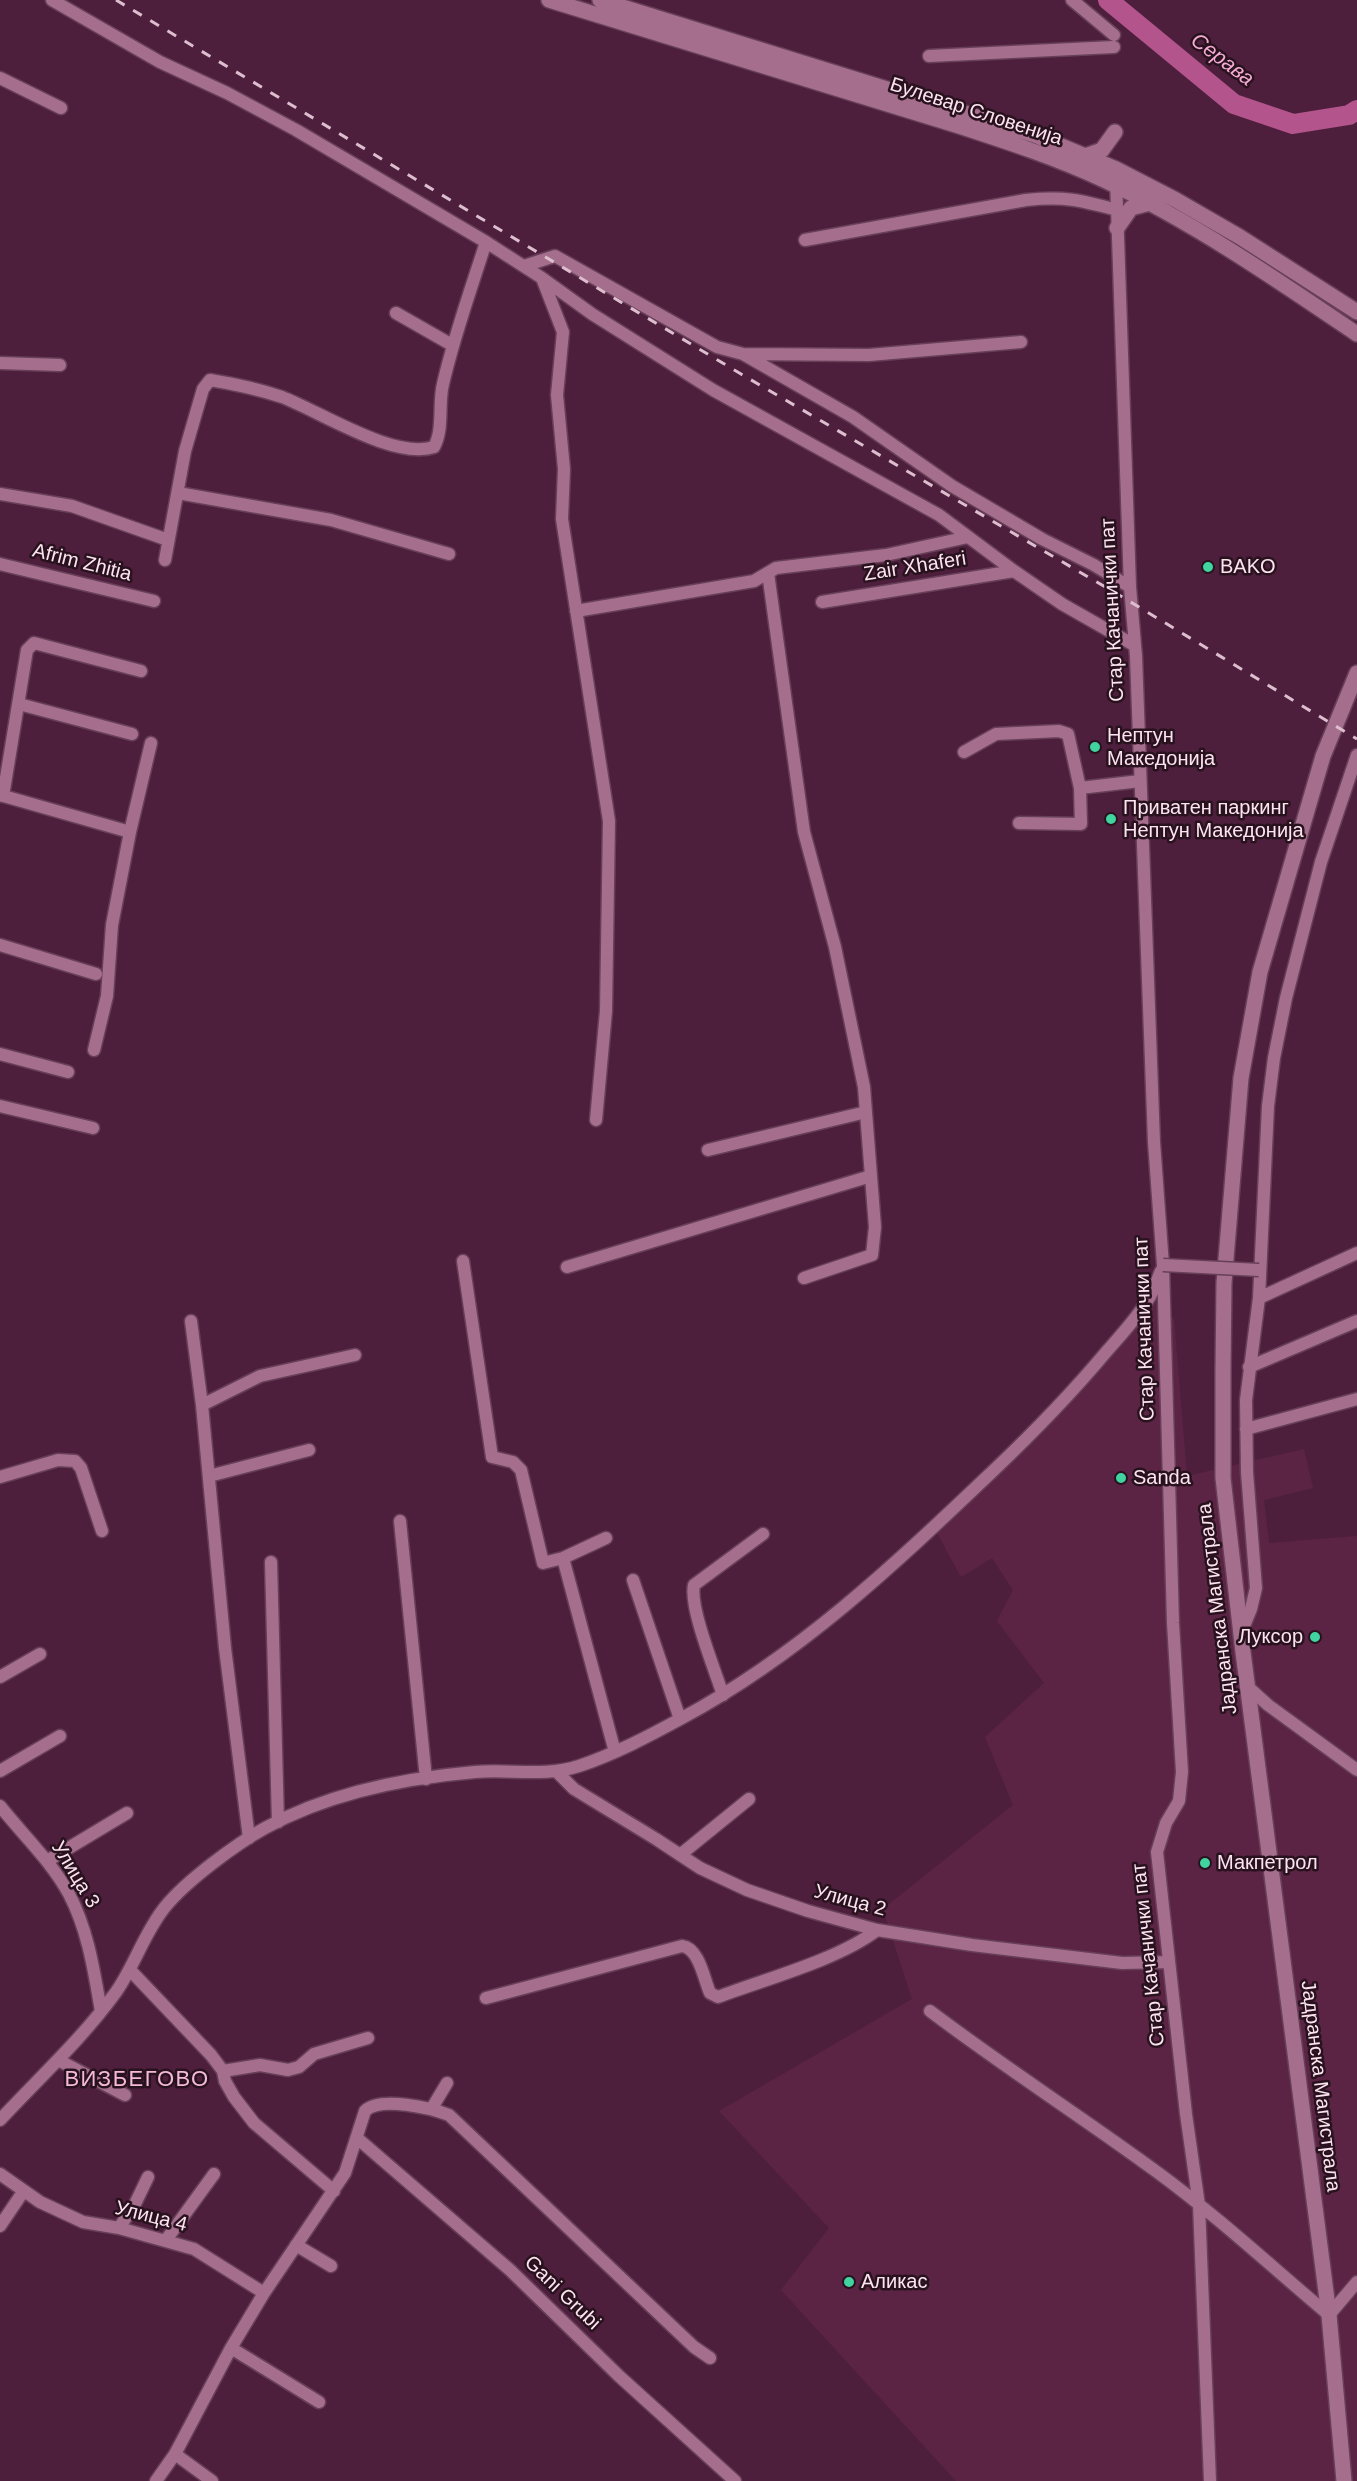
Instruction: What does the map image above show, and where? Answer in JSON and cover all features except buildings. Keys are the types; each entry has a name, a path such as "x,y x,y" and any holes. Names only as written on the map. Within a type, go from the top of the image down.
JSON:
{"street":[{"path":"52,0 160,62 227,93 296,130 486,242 592,314 713,390 939,515 1062,604 1134,645"},
{"name":"Булевар Словенија","path":"549,0 1018,145 1116,186 1150,203 1245,259 1357,334"},
{"name":"Булевар Словенија","path":"600,0 1035,135 1116,169 1176,200 1240,237 1357,312"},
{"path":"929,57 1114,41 1072,0"},
{"path":"0,78 61,108"},
{"path":"1085,156 1102,150 1115,132"},
{"name":"Стар Качанички пат","path":"1116,169 1130,587 1154,1142 1163,1265 1173,1623 1182,1772 1179,1801 1166,1823 1157,1852 1199,2205 1210,2481"},
{"path":"805,240 1046,198 1077,199 1117,210"},
{"path":"1117,228 1131,208 1150,203"},
{"path":"1240,237 1357,307"},
{"path":"165,560 187,441 205,384 210,380 252,387 315,412 359,434 393,445 426,450 434,447 439,439 442,387 452,345 486,242"},
{"path":"524,266 555,256 717,347 742,354 853,417 952,486 1130,587"},
{"path":"542,278 563,332 557,395 564,469 562,519 609,821 606,1011 596,1120"},
{"path":"396,313 452,345"},
{"path":"742,354 869,355 1021,342"},
{"path":"0,363 60,365"},
{"path":"178,493 331,520 449,554"},
{"path":"0,494 72,506 168,540"},
{"path":"576,611 754,581 776,568 886,555 968,537"},
{"name":"Afrim Zhitia","path":"0,564 154,601"},
{"name":"Zair Xhaferi","path":"822,602 1014,571"},
{"path":"768,573 804,831 835,947 864,1087 875,1227 872,1255 804,1278"},
{"path":"130,832 2,795 27,650 34,643 141,671"},
{"name":"Јадранска Магистрала","path":"1344,2481 1329,2315 1223,1478 1222,1371 1224,1283 1240,1078 1260,972 1323,756 1357,672"},
{"path":"19,704 132,734"},
{"path":"964,752 996,734 1059,731 1068,734 1080,788 1081,824 1019,823"},
{"path":"94,1050 108,996 112,925 130,832 151,743"},
{"path":"1242,1631 1256,1588 1246,1429 1249,1367 1259,1298 1268,1106 1276,1048 1288,988 1321,862 1357,755"},
{"path":"1080,788 1140,781"},
{"path":"0,945 96,974"},
{"path":"0,1054 68,1072"},
{"path":"0,1106 93,1128"},
{"path":"708,1150 866,1112"},
{"path":"567,1267 871,1176"},
{"path":"1259,1298 1357,1253"},
{"path":"463,1261 492,1458 513,1462 521,1470 543,1563 606,1538"},
{"path":"0,2120 101,2011 130,1970 143,1942 166,1906 201,1874 249,1838 278,1822 327,1802 384,1786 503,1771 557,1772 615,1752 723,1695 759,1673 813,1634 865,1591 1044,1423 1150,1298 1163,1265 1259,1270"},
{"path":"191,1321 202,1405 225,1648 249,1838"},
{"path":"1249,1367 1357,1321"},
{"path":"202,1405 260,1376 355,1355"},
{"path":"1246,1429 1357,1399"},
{"path":"209,1476 309,1450"},
{"path":"0,1477 58,1460 75,1461 81,1468 102,1531"},
{"path":"400,1521 426,1779"},
{"path":"723,1695 694,1602 692,1594 694,1585 763,1534"},
{"path":"563,1557 615,1752"},
{"path":"271,1562 278,1822"},
{"path":"633,1580 680,1719"},
{"path":"0,1677 40,1654"},
{"path":"1248,1687 1268,1705 1357,1770"},
{"path":"0,1771 60,1736"},
{"name":"Улица 2","path":"557,1772 574,1789 700,1868 747,1890 877,1930 1122,1963 1169,1962"},
{"path":"680,1855 749,1799"},
{"name":"Улица 3","path":"0,1806 47,1861 69,1894 81,1922 101,2011"},
{"path":"47,1861 127,1813"},
{"path":"486,1998 682,1946 686,1946 693,1952 710,1993 717,1996 832,1955 861,1942 877,1930"},
{"path":"130,1970 223,2071 225,2081 234,2097 254,2123 334,2191"},
{"path":"930,2011 987,2055 1156,2171 1329,2315 1357,2282"},
{"path":"223,2071 260,2065 288,2070 299,2067 314,2054 368,2038"},
{"path":"58,2060 125,2095"},
{"path":"432,2108 447,2083"},
{"path":"156,2481 175,2454 231,2348 264,2293 345,2173 367,2108 395,2104 432,2108 449,2115 694,2347 710,2358"},
{"name":"Gani Grubi","path":"357,2138 510,2270 619,2376 735,2481"},
{"name":"Улица 4","path":"0,2174 23,2192 59,2213 83,2222 119,2228 194,2249 264,2293"},
{"path":"166,2240 214,2174"},
{"path":"119,2228 135,2204 148,2177"},
{"path":"0,2226 23,2192"},
{"path":"296,2245 331,2266"},
{"path":"231,2348 319,2402"},
{"path":"175,2454 212,2481"}],"shaded area":[{"path":"1157,1300 1174,1319 1187,1476 1304,1449 1313,1488 1264,1500 1269,1543 1357,1536 1357,2481 956,2481 781,2290 829,2228 719,2111 912,1999 883,1909 1013,1805 985,1737 1044,1683 997,1621 1013,1590 992,1558 961,1577 937,1533 1057,1414"}],"waterway":[{"name":"Серава","path":"1108,0 1234,104 1293,124 1349,115 1357,110"}],"railway":[{"path":"116,0 741,374 1119,595 1357,739"}],"place":[{"name":"BAKO","path":"1208,567"},
{"name":"Нептун Македонија","path":"1095,747"},
{"name":"Приватен паркинг Нептун Македонија","path":"1111,819"},
{"name":"Sanda","path":"1121,1478"},
{"name":"Луксор","path":"1315,1637"},
{"name":"Макпетрол","path":"1205,1863"},
{"name":"Аликас","path":"849,2282"}],"district":[{"name":"ВИЗБЕГОВО","path":"137,2080"}]}
